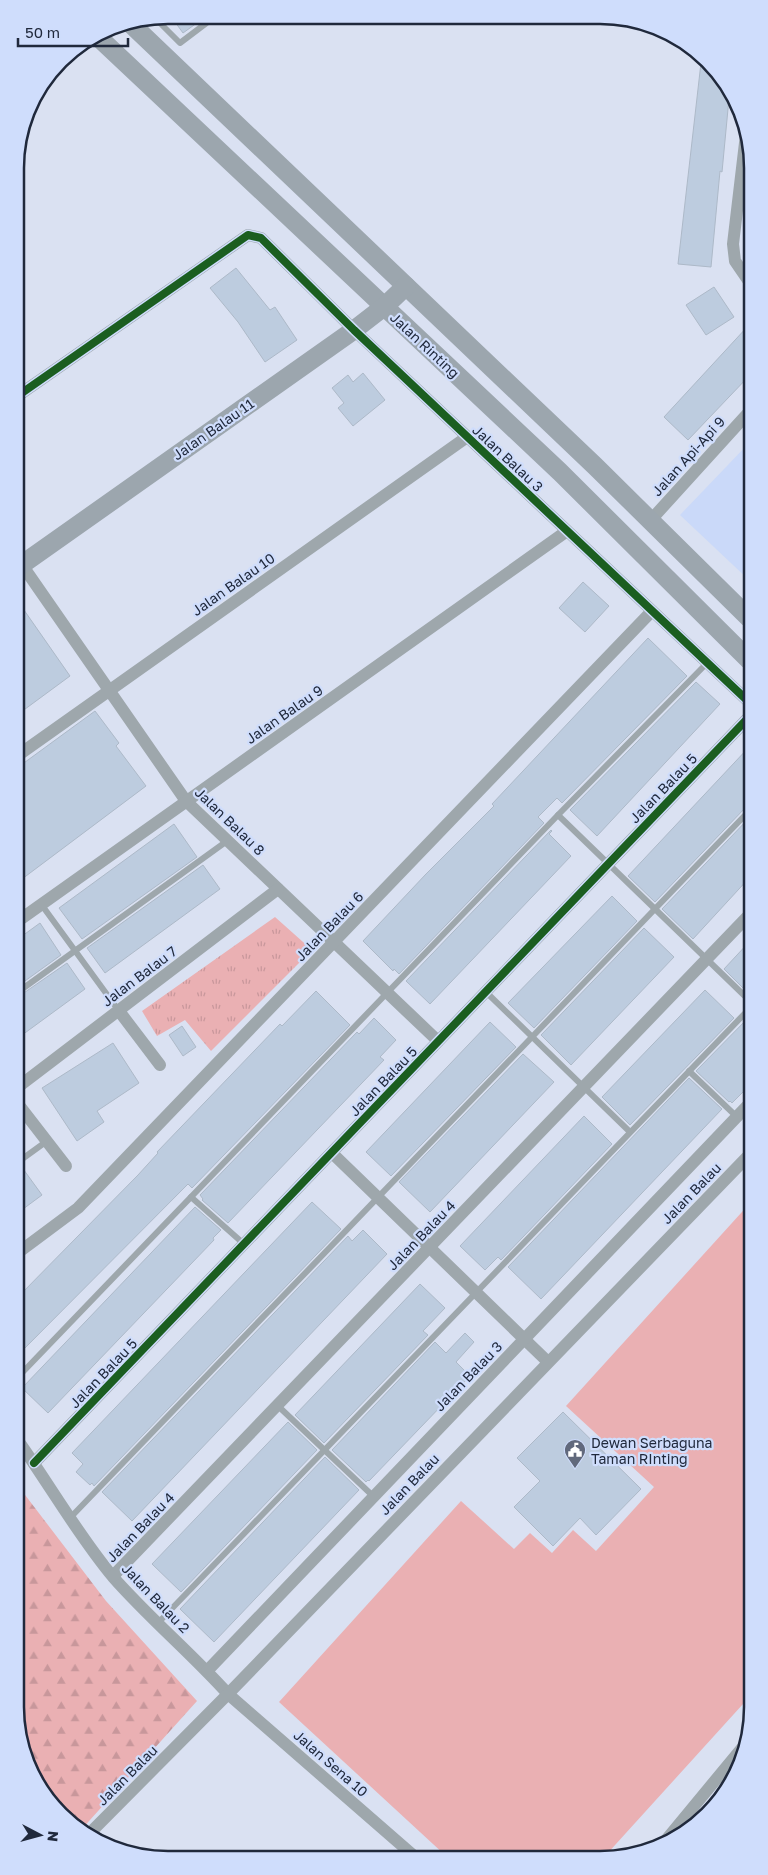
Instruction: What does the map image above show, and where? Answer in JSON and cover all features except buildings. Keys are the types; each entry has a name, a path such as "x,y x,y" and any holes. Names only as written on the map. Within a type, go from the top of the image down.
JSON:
{"main road":[{"path":"135,28 588,460 744,613"},
{"name":"Jalan Rinting","path":"102,40 560,472 744,654"},
{"name":"Jalan Balau 11","path":"24,559 354,330 406,286"}],"street":[{"path":"743,156 733,244 735,261 744,274"},
{"name":"Jalan Balau 3","path":"24,391 248,235 261,238 354,330 744,697"},
{"name":"Jalan Api-Api 9","path":"650,521 744,418"},
{"name":"Jalan Balau 10","path":"24,751 467,437"},
{"name":"Jalan Balau 9","path":"24,917 567,531"},
{"name":"Jalan Balau 8","path":"24,571 186,801 438,1042"},
{"name":"Jalan Balau 6","path":"24,1248 78,1208 335,943 652,611"},
{"name":"Jalan Balau 5","path":"34,1463 744,722"},
{"name":"Jalan Balau 7","path":"24,1082 278,889"},
{"name":"Jalan Balau 4","path":"113,1576 744,920"},
{"path":"119,1011 160,1065"},
{"name":"Jalan Balau 3","path":"207,1671 744,1110"},
{"path":"24,1112 66,1166"},
{"path":"332,1153 548,1362"},
{"name":"Jalan Balau","path":"94,1830 228,1694 744,1160"},
{"name":"Jalan Balau 2","path":"24,1449 69,1518 113,1576 157,1624 207,1671 228,1694"},
{"name":"Jalan Sena 10","path":"228,1694 408,1851"},
{"path":"676,1829 730,1769"}],"lane":[{"path":"162,24 180,42 204,24"},
{"path":"24,1371 558,815 707,663"},
{"path":"558,815 744,996"},
{"path":"69,1518 744,816"},
{"path":"24,988 227,841"},
{"path":"42,904 119,1011"},
{"path":"486,992 630,1132"},
{"path":"157,1624 744,1013"},
{"path":"689,1071 737,1117"},
{"path":"24,1157 46,1140"},
{"path":"191,1197 244,1244"},
{"path":"277,1405 373,1496"}],"shaded area":[{"path":"744,448 744,575 680,515"}],"green space":[{"path":"275,917 312,950 211,1051 185,1020 157,1036 142,1011"},
{"path":"744,1210 744,1703 610,1850 441,1851 279,1702 461,1501 514,1549 530,1533 552,1553 573,1530 596,1551 654,1487 566,1406"},
{"path":"24,1494 106,1601 197,1701 86,1825 66,1809 43,1779 35,1762 25,1726"}],"cycle path":[{"path":"24,391 248,235 261,238 354,330 744,697"},
{"path":"34,1463 744,722"}],"place":[{"name":"Dewan Serbaguna Taman RInting","path":"575,1469"}]}
